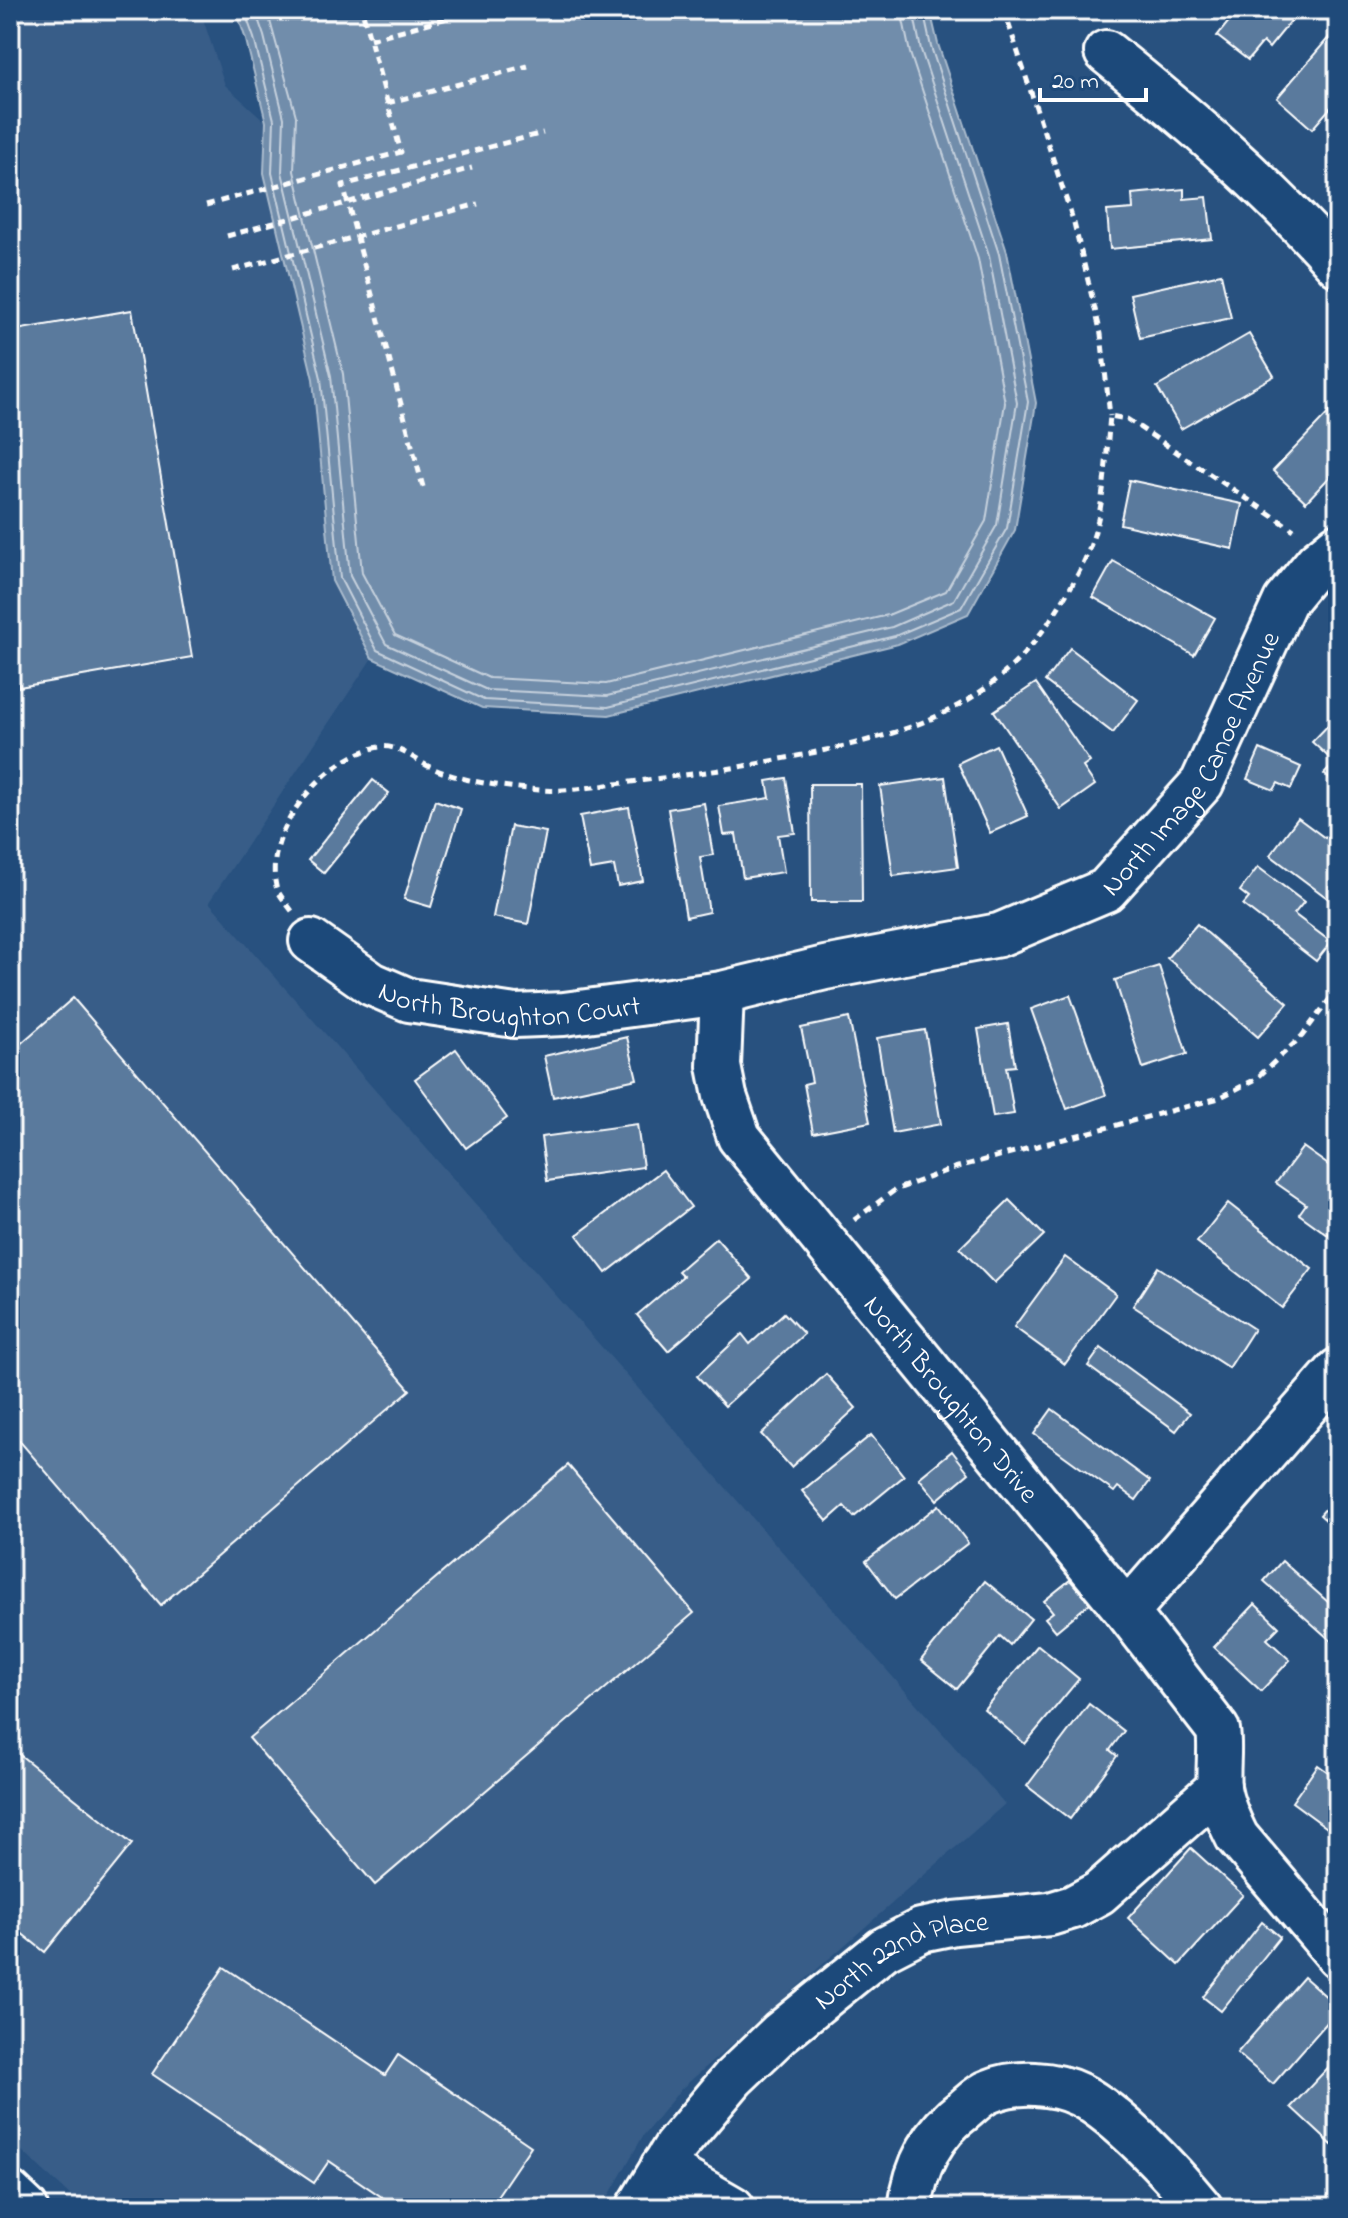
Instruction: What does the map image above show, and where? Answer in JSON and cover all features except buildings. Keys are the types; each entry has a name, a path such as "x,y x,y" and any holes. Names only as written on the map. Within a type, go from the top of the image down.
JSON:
{"street":[{"path":"1106,52 1160,96 1305,228 1338,265"},
{"name":"North Image Canoe Avenue","path":"722,993 825,968 999,935 1106,890 1202,783 1285,601 1327,554"},
{"name":"North Broughton Court","path":"311,941 372,984 409,1000 515,1016 564,1014 722,993"},
{"name":"North Broughton Drive","path":"722,993 719,1066 739,1137 1127,1612 1218,1730 1221,1748 1219,1787"},
{"path":"1127,1612 1338,1370"},
{"path":"1219,1787 1237,1837 1337,1952"},
{"name":"North 22nd Place","path":"638,2208 662,2167 701,2114 733,2078 780,2033 884,1949 921,1930 955,1923 1050,1914 1073,1907 1099,1893 1219,1787"},
{"path":"910,2208 913,2188 926,2151 956,2115 988,2091 1019,2084 1050,2085 1079,2094 1105,2111 1177,2179 1201,2208"},
{"path":"662,2167 733,2208"},
{"path":"10,2193 26,2208"}],"path":[{"path":"206,205 401,152 362,10"},
{"path":"370,39 477,10"},
{"path":"311,941 276,887 276,855 283,832 315,782 350,756 381,746 402,751 431,767 487,784 543,791 723,770 853,745 927,722 972,699 1014,666 1039,639 1071,587 1092,541 1104,478 1110,416 1101,334 1074,223 1004,10"},
{"path":"387,103 528,66"},
{"path":"423,487 343,185 543,133"},
{"path":"227,236 472,168"},
{"path":"233,270 478,204"},
{"path":"1110,416 1127,419 1327,554"},
{"path":"824,1241 895,1190 954,1168 1219,1098 1256,1079 1302,1036 1338,988"}],"shaded area":[{"path":"10,10 200,10 225,85 266,122 264,173 313,379 332,581 372,658 209,902 1005,1804 680,2090 643,2136 602,2208 84,2208 10,2140"}],"water":[{"path":"236,10 930,10 938,44 1007,252 1036,403 1015,530 968,614 898,644 609,715 482,708 372,658 332,581 313,379 264,173 266,122"}]}
